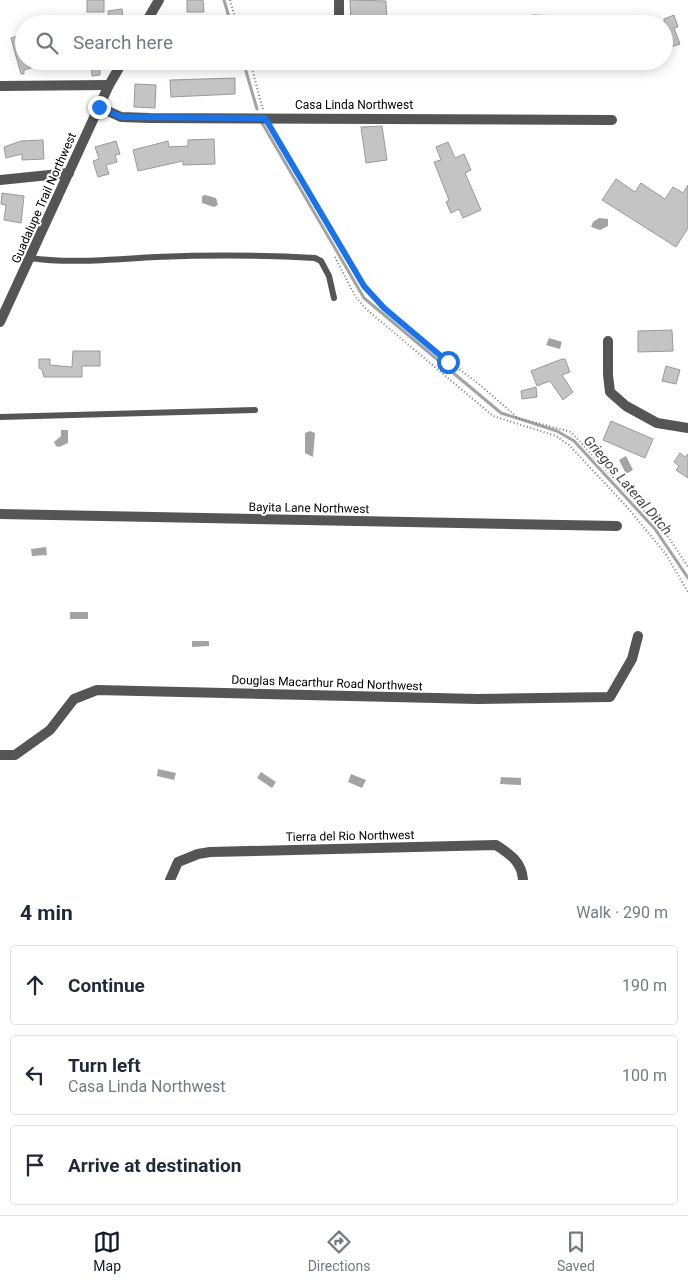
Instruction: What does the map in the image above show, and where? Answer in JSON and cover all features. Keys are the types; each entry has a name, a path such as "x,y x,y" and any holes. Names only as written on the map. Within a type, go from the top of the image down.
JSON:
{"street":[{"path":"150,15 159,0"},
{"path":"339,0 339,15"},
{"name":"Guadalupe Trail Northwest","path":"0,322 109,85 118,70"},
{"path":"0,86 109,85"},
{"name":"Casa Linda Northwest","path":"99,107 121,117 612,120"},
{"path":"0,180 69,173"},
{"path":"608,341 610,392 626,406 657,423 688,428"},
{"name":"Bayita Lane Northwest","path":"0,514 617,526"},
{"name":"Douglas Macarthur Road Northwest","path":"0,755 15,755 50,730 74,699 97,690 469,699 610,697 632,659 638,636"},
{"name":"Tierra del Rio Northwest","path":"170,880 178,862 198,854 210,852 496,845 514,857 523,873 523,880"}],"lane":[{"path":"30,258 121,261 206,256 315,258 321,260 329,276 334,298"},
{"path":"0,416 255,410"}],"path":[{"path":"230,0 234,15"},
{"path":"252,70 265,118 364,286 420,339 480,385 518,418 571,432 669,538 688,567"},
{"path":"335,257 355,296 366,309 493,416 556,436 569,444 626,506 665,553 688,592"}],"shaded area":[{"path":"202,196 216,198 218,205 214,207 202,203"},
{"path":"599,218 608,219 608,226 600,230 591,227 593,222"},
{"path":"549,338 562,342 560,349 546,345"},
{"path":"61,430 68,430 68,443 59,447 54,442 61,436"},
{"path":"310,431 315,433 313,457 305,453 305,433"},
{"path":"626,456 633,470 626,474 619,460"},
{"path":"46,547 47,555 32,556 31,549"},
{"path":"70,612 88,612 88,619 70,619"},
{"path":"192,641 209,641 209,646 192,647"},
{"path":"158,769 176,773 174,780 157,776"},
{"path":"261,772 276,782 272,788 257,778"},
{"path":"351,774 366,780 362,788 348,782"},
{"path":"501,777 521,778 521,785 500,784"}],"building":[{"path":"87,0 104,0 104,12 87,12"},
{"path":"187,0 203,0 204,12 187,12"},
{"path":"350,0 386,1 387,15 351,15"},
{"path":"122,9 123,15 108,15 108,11"},
{"path":"673,15 678,27 674,28 680,44 673,46"},
{"path":"15,37 15,52 11,38"},
{"path":"92,70 100,70 100,75 92,76"},
{"path":"235,78 235,94 171,97 170,80"},
{"path":"135,84 156,85 155,108 134,107"},
{"path":"382,126 387,160 366,163 361,127"},
{"path":"214,139 215,164 183,165 183,161 138,171 133,150 168,141 169,147 188,146 188,140"},
{"path":"43,140 44,159 22,160 22,154 6,158 4,147 21,141"},
{"path":"116,141 120,154 115,155 117,162 106,165 109,174 98,177 93,161 99,159 95,147"},
{"path":"448,142 455,158 464,154 471,170 465,173 481,210 463,218 459,209 451,213 446,202 449,200 434,162 441,160 436,147"},
{"path":"616,179 635,192 641,183 665,199 673,187 683,193 688,185 688,228 676,247 602,200"},
{"path":"2,193 24,196 21,223 4,220 6,205 1,204"},
{"path":"672,330 673,351 638,352 638,331"},
{"path":"73,351 100,351 100,366 82,366 82,377 44,377 42,370 39,368 39,359 50,359 50,365 72,367"},
{"path":"565,359 570,372 562,375 573,392 563,400 550,381 537,386 531,371"},
{"path":"666,366 680,370 676,384 662,381"},
{"path":"536,387 537,397 522,399 521,391"},
{"path":"611,421 653,439 645,458 603,440"},
{"path":"680,453 685,457 688,454 688,478 676,470 679,466 674,462"}],"waterway":[{"name":"Griegos Lateral Ditch","path":"224,0 228,15"},
{"name":"Griegos Lateral Ditch","path":"246,70 257,109"},
{"name":"Griegos Lateral Ditch","path":"262,123 364,298 501,413 557,431 574,441 655,529 688,578"}],"route":[{"path":"99,107 121,117 265,118 364,286 384,308 448,362"}]}
